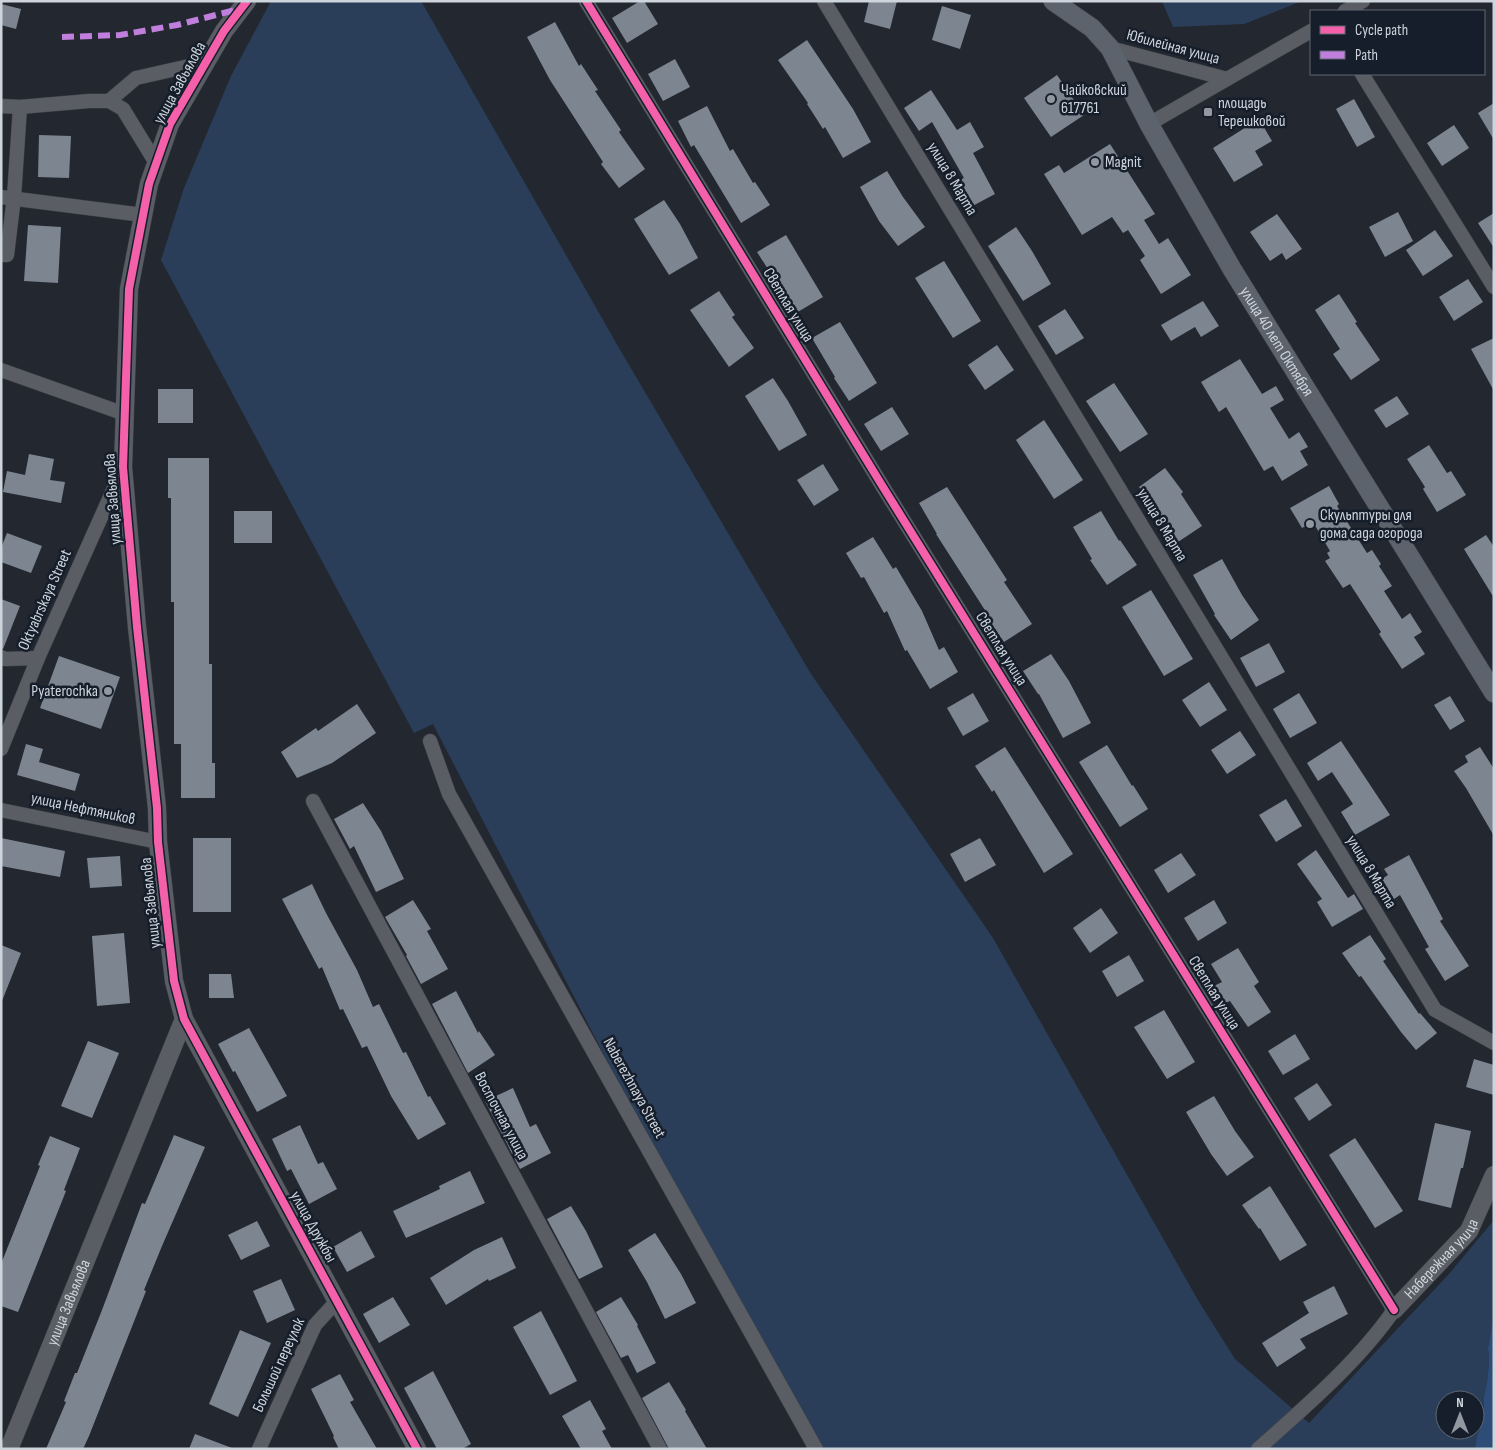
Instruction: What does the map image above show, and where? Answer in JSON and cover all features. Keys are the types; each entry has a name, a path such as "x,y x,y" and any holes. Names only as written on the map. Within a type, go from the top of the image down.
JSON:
{"main road":[{"name":"улица 40 лет Октября","path":"1053,1 1092,28 1110,48 1149,124 1232,269 1494,694"}],"street":[{"name":"улица Завьялова","path":"9,1449 184,1019 174,981 158,842 157,808 123,467 129,289 149,184 170,124 224,31 247,1"},
{"name":"Светлая улица","path":"586,1 878,478 1394,1310"},
{"name":"улица 8 Марта","path":"824,1 1435,1010 1494,1043"},
{"path":"1347,10 1363,1"},
{"name":"Юбилейная улица","path":"1149,124 1310,32"},
{"name":"Юбилейная улица","path":"1110,48 1227,79"},
{"path":"109,101 136,78 207,62"},
{"path":"1363,75 1494,287"},
{"path":"1,106 20,107 109,101 123,109 156,163"},
{"path":"1,255 7,255 7,197 20,107"},
{"path":"7,197 143,215"},
{"path":"1,370 125,414"},
{"name":"Oktyabrskaya Street","path":"1,749 38,658 123,467"},
{"path":"1,658 38,658"},
{"name":"Naberezhnaya Street","path":"430,741 449,794 816,1449"},
{"name":"Восточная улица","path":"312,801 660,1449"},
{"name":"улица Нефтяников","path":"1,810 158,842"},
{"name":"улица Дружбы","path":"184,1019 417,1449"},
{"name":"Набережная улица","path":"1394,1310 1469,1231 1494,1175"},
{"name":"Большой переулок","path":"259,1449 315,1325 337,1300"},
{"path":"1258,1449 1306,1406 1378,1334 1394,1310"}],"shaded area":[{"path":"271,1 421,1 619,348 811,674 993,938 1199,1302 1235,1359 1309,1423 1449,1274 1494,1220 1494,1313 1488,1348 1489,1362 1485,1391 1435,1390 1435,1440 1477,1440 1475,1449 824,1449 646,1136 433,724 414,733 161,260 184,188 231,76"},
{"path":"1162,1 1302,1 1244,24 1173,27"},
{"path":"1494,1313 1494,1449 1475,1449 1476,1440 1485,1440 1485,1391 1489,1362 1488,1348"}],"building":[{"path":"640,1 644,1 658,24 627,43 612,18"},
{"path":"869,1 897,1 890,29 864,22"},
{"path":"1,4 21,9 16,29 1,25"},
{"path":"942,6 971,15 960,49 932,40"},
{"path":"555,22 579,66 581,64 598,90 595,91 621,130 619,132 645,169 619,188 601,164 603,162 550,80 527,37"},
{"path":"807,40 853,109 871,142 843,158 825,127 823,129 808,103 778,60"},
{"path":"675,59 690,87 663,101 648,74"},
{"path":"1057,75 1084,115 1051,137 1024,98"},
{"path":"931,90 957,130 970,122 984,147 973,153 995,194 965,210 951,184 964,178 932,122 919,131 904,108"},
{"path":"1354,99 1375,137 1357,147 1336,109"},
{"path":"1494,103 1494,140 1478,113"},
{"path":"707,106 730,151 733,149 753,183 755,182 770,205 741,223 694,145 691,147 678,121"},
{"path":"1259,119 1272,141 1255,151 1263,165 1234,182 1213,148"},
{"path":"1454,125 1469,148 1442,166 1427,143"},
{"path":"39,135 71,136 69,178 38,177"},
{"path":"1110,144 1155,214 1144,220 1159,244 1168,238 1191,275 1161,294 1140,260 1145,256 1128,230 1123,233 1112,217 1082,235 1044,174 1059,165 1064,173"},
{"path":"887,171 925,227 898,246 879,221 860,187"},
{"path":"664,200 680,224 698,258 669,275 634,219"},
{"path":"1398,212 1413,241 1385,257 1369,227"},
{"path":"1494,213 1494,248 1478,223"},
{"path":"1277,214 1302,249 1286,260 1282,253 1270,261 1250,232"},
{"path":"28,225 61,227 58,283 24,281"},
{"path":"1016,227 1051,284 1023,301 988,246"},
{"path":"1435,230 1453,256 1423,276 1406,250"},
{"path":"786,235 823,297 796,313 757,252"},
{"path":"944,261 981,321 953,338 915,278"},
{"path":"1468,279 1483,302 1454,321 1439,297"},
{"path":"719,291 735,315 732,317 754,348 729,367 690,310"},
{"path":"1339,294 1357,322 1355,323 1380,360 1351,380 1333,354 1340,349 1315,310"},
{"path":"1203,301 1219,326 1201,337 1195,327 1171,341 1161,325"},
{"path":"1065,309 1084,338 1056,355 1038,326"},
{"path":"840,322 877,383 849,401 812,338"},
{"path":"1494,338 1494,391 1471,349"},
{"path":"997,345 1014,370 985,390 968,365"},
{"path":"1240,359 1262,394 1276,386 1284,400 1270,408 1289,439 1299,432 1308,447 1300,451 1308,465 1282,481 1273,466 1264,471 1226,407 1219,412 1201,382"},
{"path":"773,378 807,435 779,451 745,396"},
{"path":"1114,383 1148,434 1120,452 1086,401"},
{"path":"158,389 193,389 193,423 158,423"},
{"path":"1397,396 1409,414 1386,428 1374,410"},
{"path":"892,407 909,434 881,451 864,424"},
{"path":"1044,420 1083,480 1054,499 1016,440"},
{"path":"1429,445 1447,473 1451,471 1466,495 1437,512 1423,489 1425,487 1407,459"},
{"path":"29,454 54,459 50,480 65,482 61,503 3,492 7,471 25,475"},
{"path":"168,458 209,458 209,664 212,664 212,763 215,763 215,798 181,798 181,744 174,744 174,602 171,602 171,498 168,498"},
{"path":"823,464 839,490 814,506 797,480"},
{"path":"1165,468 1183,492 1181,494 1202,526 1175,544 1160,521 1163,520 1139,487"},
{"path":"1329,486 1339,504 1337,506 1367,553 1372,550 1381,564 1379,566 1392,586 1384,591 1402,619 1410,613 1422,632 1414,637 1425,654 1402,669 1350,584 1343,588 1325,561 1330,558 1327,553 1330,551 1313,522 1302,528 1290,508"},
{"path":"947,487 1007,580 1004,582 1032,624 1004,642 936,534 919,503"},
{"path":"234,511 272,511 272,543 234,543"},
{"path":"1101,511 1119,541 1137,565 1107,585 1090,560 1092,559 1073,527"},
{"path":"7,533 42,546 31,573 1,562 1,548"},
{"path":"1486,535 1494,547 1494,598 1464,549"},
{"path":"873,537 893,569 896,567 922,611 939,650 944,647 958,672 930,689 907,650 905,651 887,611 884,613 864,577 861,578 846,553"},
{"path":"1222,559 1242,595 1259,620 1231,640 1214,615 1193,575"},
{"path":"1151,590 1193,659 1164,676 1122,607"},
{"path":"1,599 20,606 3,649 1,648"},
{"path":"1269,643 1285,672 1256,687 1240,658"},
{"path":"1051,654 1069,681 1091,723 1063,738 1039,694 1023,671"},
{"path":"59,656 120,677 101,729 40,708"},
{"path":"1209,682 1227,710 1200,727 1182,700"},
{"path":"973,693 989,721 963,736 947,708"},
{"path":"1299,693 1317,723 1290,738 1273,709"},
{"path":"1450,696 1465,721 1450,730 1434,705"},
{"path":"357,704 376,733 332,763 297,778 281,752 316,728 318,731"},
{"path":"1240,731 1256,755 1227,774 1211,750"},
{"path":"1341,741 1390,815 1355,835 1341,812 1353,804 1332,772 1318,781 1307,763"},
{"path":"26,744 43,749 39,762 80,774 75,791 17,775"},
{"path":"1107,745 1148,809 1120,827 1079,762"},
{"path":"1005,747 1073,854 1044,873 994,790 992,792 975,766"},
{"path":"1480,747 1494,769 1494,836 1454,771 1468,762 1465,756"},
{"path":"1286,799 1302,826 1276,842 1259,815"},
{"path":"363,803 381,831 404,879 376,892 354,846 350,849 334,819"},
{"path":"1,838 65,851 60,877 1,866"},
{"path":"193,838 231,838 231,912 193,912"},
{"path":"980,838 996,865 965,882 950,854"},
{"path":"1316,850 1348,898 1354,894 1363,909 1332,927 1317,902 1322,899 1297,864"},
{"path":"1181,853 1196,875 1168,893 1154,870"},
{"path":"1409,855 1443,919 1440,921 1469,966 1445,981 1425,949 1429,947 1400,895 1394,899 1382,879 1388,875 1384,869"},
{"path":"120,856 122,886 90,888 87,858"},
{"path":"312,884 357,970 373,1007 379,1004 403,1053 406,1052 428,1097 430,1096 446,1124 418,1140 391,1096 367,1046 362,1048 343,1009 340,1010 322,967 319,969 282,899"},
{"path":"413,900 431,929 427,931 448,969 421,984 385,917"},
{"path":"1214,900 1227,923 1198,941 1184,918"},
{"path":"1101,908 1118,933 1090,953 1073,928"},
{"path":"124,933 130,1003 97,1006 92,936"},
{"path":"1370,935 1386,959 1383,961 1419,1014 1437,1033 1416,1050 1342,953"},
{"path":"1,945 21,953 2,1001 1,1000"},
{"path":"1238,948 1259,982 1254,986 1271,1012 1248,1027 1230,1001 1225,1003 1214,986 1222,982 1211,964"},
{"path":"1129,955 1144,981 1117,997 1102,971"},
{"path":"209,974 231,974 234,998 209,998"},
{"path":"456,991 478,1033 479,1031 495,1055 468,1073 432,1004"},
{"path":"1164,1010 1195,1062 1167,1079 1134,1027"},
{"path":"249,1028 287,1096 257,1112 218,1044"},
{"path":"1295,1034 1310,1059 1283,1075 1268,1051"},
{"path":"88,1041 119,1053 92,1118 61,1106"},
{"path":"1474,1059 1494,1065 1494,1095 1466,1087"},
{"path":"1317,1083 1332,1105 1309,1121 1294,1098"},
{"path":"513,1088 530,1127 536,1124 551,1153 520,1169 485,1101"},
{"path":"1214,1096 1235,1131 1254,1157 1227,1176 1211,1154 1186,1112"},
{"path":"1435,1123 1471,1131 1463,1168 1461,1168 1451,1208 1418,1200"},
{"path":"300,1125 318,1164 323,1162 337,1189 309,1204 291,1169 287,1171 272,1139"},
{"path":"174,1135 205,1147 144,1290 146,1291 89,1436 83,1449 46,1449 66,1402 64,1401 75,1373 77,1373 102,1310 142,1203 145,1204"},
{"path":"50,1136 80,1148 64,1190 66,1191 18,1312 1,1306 1,1264"},
{"path":"1355,1138 1403,1211 1375,1228 1329,1155"},
{"path":"470,1171 485,1203 406,1238 393,1211 440,1189 439,1186"},
{"path":"1270,1186 1307,1245 1280,1261 1260,1228 1242,1205"},
{"path":"571,1206 586,1231 603,1267 579,1279 547,1219"},
{"path":"257,1221 270,1246 241,1260 228,1235"},
{"path":"361,1231 375,1257 347,1272 333,1247"},
{"path":"655,1233 681,1274 696,1303 665,1319 647,1282 628,1250"},
{"path":"502,1237 516,1268 489,1281 488,1279 446,1305 430,1278 474,1250"},
{"path":"281,1279 295,1310 267,1323 253,1291"},
{"path":"1334,1286 1348,1314 1300,1339 1306,1348 1277,1367 1262,1343 1309,1313 1303,1302"},
{"path":"393,1297 410,1325 379,1343 363,1314"},
{"path":"621,1297 638,1325 656,1363 637,1373 628,1355 621,1358 596,1312"},
{"path":"541,1311 577,1381 550,1395 513,1327"},
{"path":"240,1330 271,1343 238,1417 209,1404"},
{"path":"433,1371 471,1444 462,1449 437,1449 404,1388"},
{"path":"340,1374 354,1400 350,1402 377,1449 339,1449 333,1437 311,1389"},
{"path":"669,1382 707,1449 669,1449 642,1398"},
{"path":"590,1400 606,1429 602,1431 612,1449 581,1449 562,1416"},
{"path":"195,1434 232,1448 232,1449 189,1449"}],"marked path":[{"path":"62,37 120,35 177,25 239,9"}],"cycle path":[{"path":"247,1 224,31 170,124 149,184 129,289 123,467 137,627 157,808 158,842 174,981 184,1019 417,1449"},
{"path":"586,1 883,487 1394,1310"}],"place":[{"name":"Чайковский 617761","path":"1051,99"},
{"name":"площадь Терешковой","path":"1208,112"},
{"name":"Magnit","path":"1095,162"},
{"name":"Скульптуры для дома сада огорода","path":"1310,524"},
{"name":"Pyaterochka","path":"108,691"}]}
